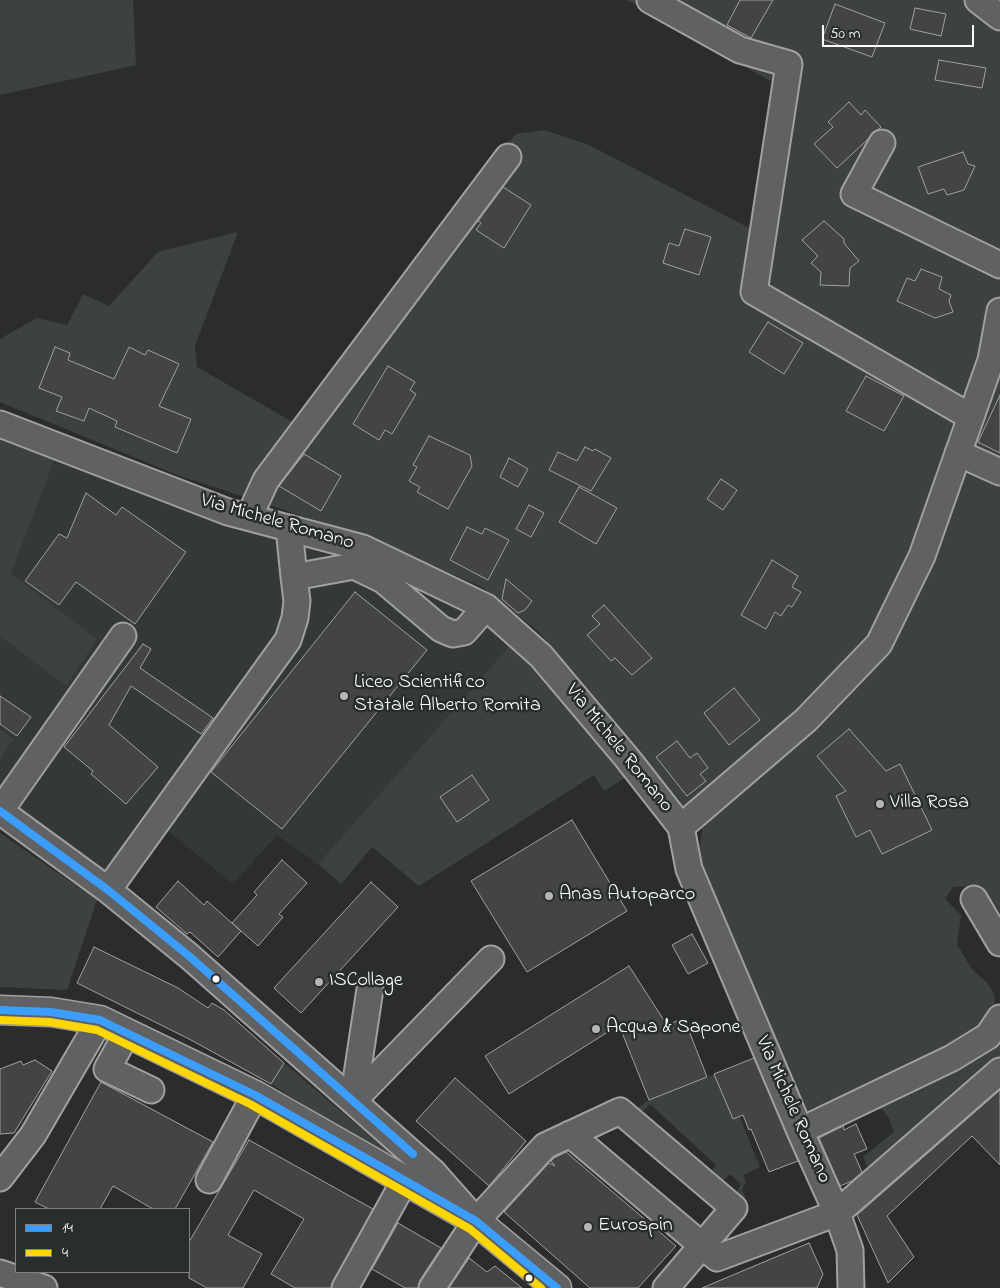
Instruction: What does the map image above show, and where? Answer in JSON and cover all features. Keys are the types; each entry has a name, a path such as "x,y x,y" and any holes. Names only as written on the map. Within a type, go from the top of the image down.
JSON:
{"main road":[{"path":"0,1010 51,1012 100,1020 255,1095 476,1221 557,1288"}],"street":[{"path":"650,0 740,50 789,64 754,292 971,417"},
{"path":"978,0 1000,18"},
{"path":"882,143 854,194 1000,265"},
{"path":"249,517 266,480 508,157"},
{"path":"681,827 806,720 879,644 922,556 971,417 990,397 1000,311"},
{"name":"Via Michele Romano","path":"0,424 219,508 363,548 486,607 541,656 627,758 681,827 689,869 800,1131 838,1213 850,1250 851,1288"},
{"path":"958,453 1000,472"},
{"path":"108,890 288,640 295,618 297,601 288,528"},
{"path":"294,577 354,566 383,580 441,629 453,634 464,632 486,607"},
{"path":"123,636 0,811 108,890 189,956 433,1172 476,1221"},
{"path":"974,899 1000,943"},
{"path":"353,1101 491,959"},
{"path":"353,1101 370,989"},
{"path":"800,1131 952,1058 988,1036 1000,1018"},
{"path":"0,1178 33,1135 100,1020"},
{"path":"127,1034 107,1069 151,1090"},
{"path":"570,1134 717,1258 838,1213 1000,1071"},
{"path":"209,1180 255,1095"},
{"path":"432,1288 476,1221 545,1146 620,1111 734,1208 666,1288"},
{"path":"345,1288 405,1180"},
{"path":"0,1273 44,1288"}],"shaded area":[{"path":"0,0 133,0 136,65 0,95"},
{"path":"627,0 1000,0 1000,912 981,885 953,887 945,899 961,915 957,944 971,968 989,985 995,997 993,1014 980,1035 809,1118 703,868 700,847 702,829 538,631 482,587 364,536 180,476 0,402 0,339 37,318 67,325 83,294 109,306 158,252 238,232 195,346 197,367 296,424 499,153 516,134 544,130 589,145 755,231 781,87"},
{"path":"0,436 55,458 11,574 97,639 66,686 0,636"},
{"path":"55,458 164,501 235,520 356,560 468,608 514,641 318,864 277,835 233,884 145,812 104,872 23,810 0,796 0,760 14,740 0,730 0,636 66,685 11,574"},
{"path":"514,641 629,775 604,791 594,775 419,886 372,847 341,884 318,864"},
{"path":"0,730 14,739 0,760"},
{"path":"0,833 97,900 67,990 0,987"},
{"path":"1000,1031 1000,1058 871,1175 863,1157 894,1132 889,1118 883,1110 877,1109 857,1118 856,1112"},
{"path":"284,1063 389,1152 388,1158 271,1084"},
{"path":"721,1072 718,1083 726,1103 733,1101 760,1167 743,1175 746,1182 742,1190 746,1198 734,1196 741,1184 730,1174 724,1180 712,1171 716,1165 650,1104 639,1115 635,1110 649,1100"}],"building":[{"path":"740,0 773,0 751,38 727,25"},
{"path":"835,4 885,23 872,57 822,39"},
{"path":"915,8 946,14 941,36 910,29"},
{"path":"939,60 986,68 982,88 935,80"},
{"path":"849,102 861,115 865,110 881,127 837,168 814,144 833,127 828,122"},
{"path":"963,152 968,164 975,166 964,190 947,195 944,189 928,194 918,167"},
{"path":"503,187 531,205 504,248 476,230 481,223 478,221"},
{"path":"824,221 844,239 844,243 859,261 850,268 849,286 820,285 821,272 811,263 818,256 802,240"},
{"path":"685,229 711,237 699,275 663,263 669,243 679,246"},
{"path":"921,269 942,277 939,289 951,295 949,301 953,312 935,318 897,301 907,278 915,281"},
{"path":"768,322 803,343 784,374 749,352"},
{"path":"55,347 70,353 68,360 114,379 129,347 145,355 148,350 179,364 159,406 191,419 177,453 115,427 117,421 89,408 84,421 56,411 62,397 39,388"},
{"path":"388,366 415,382 410,390 416,394 392,434 385,430 379,440 353,424"},
{"path":"866,376 904,396 884,431 846,411"},
{"path":"1000,395 1000,453 978,442"},
{"path":"429,436 470,455 472,466 448,509 417,492 420,487 409,481 417,467 413,465"},
{"path":"585,447 593,451 595,449 611,458 591,491 549,470 558,452 577,461"},
{"path":"304,454 341,476 321,511 279,486"},
{"path":"509,458 528,469 518,487 500,477"},
{"path":"721,479 737,490 723,510 707,499"},
{"path":"579,487 617,508 596,544 559,522"},
{"path":"86,493 116,515 122,507 186,552 135,624 76,582 59,605 25,581 59,534 67,538"},
{"path":"529,505 544,513 531,537 516,529"},
{"path":"467,527 482,534 485,528 509,540 488,580 450,560"},
{"path":"772,560 798,576 792,587 801,592 792,607 788,605 781,616 775,612 766,629 741,615"},
{"path":"506,579 532,601 525,610 518,613 502,599"},
{"path":"355,592 427,650 282,829 211,772"},
{"path":"604,605 652,658 632,675 615,658 611,661 587,635 600,624 592,616"},
{"path":"143,644 151,649 140,668 213,718 201,734 131,686 109,725 158,767 126,804 91,774 93,771 64,747"},
{"path":"734,688 760,720 729,745 704,713"},
{"path":"0,696 31,717 17,736 0,724"},
{"name":"Villa Rosa","path":"849,729 886,771 900,764 932,830 882,854 870,830 856,837 836,796 846,791 817,756"},
{"path":"677,741 690,758 697,753 708,768 700,774 706,781 687,796 656,757"},
{"path":"472,775 489,800 457,822 440,797"},
{"name":"Anas Autoparco","path":"572,820 627,911 527,972 471,881"},
{"path":"282,860 307,883 279,914 283,917 258,946 232,923 257,895 254,892"},
{"path":"178,881 204,905 207,901 241,931 218,957 190,932 187,934 156,907"},
{"path":"371,882 398,907 301,1013 274,988"},
{"path":"692,934 708,963 688,974 672,945"},
{"path":"94,947 178,988 208,1008 212,1003 224,1010 284,1063 271,1084 191,1040 77,983"},
{"path":"629,966 667,1025 684,1018 707,1077 649,1100 619,1025 509,1094 485,1056"},
{"path":"754,1058 798,1161 769,1172 743,1115 733,1119 714,1074"},
{"path":"35,1060 52,1071 14,1133 0,1134 0,1069 21,1061 23,1065"},
{"path":"455,1078 526,1141 489,1186 416,1121"},
{"path":"101,1082 213,1142 176,1208 151,1208 113,1186 101,1208 47,1208 35,1202"},
{"path":"1000,1090 1000,1165 972,1136 887,1216 914,1257 888,1283 857,1215"},
{"path":"856,1124 867,1149 854,1154 862,1172 852,1181 840,1186 819,1138 843,1126 844,1130"},
{"path":"249,1140 373,1209 331,1288 295,1288 271,1274 304,1219 254,1190 228,1235 262,1254 243,1288 207,1288 189,1278 190,1240"},
{"name":"Eurospin","path":"566,1152 676,1246 638,1288 590,1288 504,1212 549,1163 555,1166 551,1161 554,1158"},
{"path":"398,1223 441,1248 420,1280 418,1288 405,1288 372,1269"},
{"path":"809,1243 823,1274 817,1288 702,1288"},
{"path":"469,1258 487,1272 495,1266 522,1288 449,1288"}],"transit line":[{"name":"14","path":"0,811 108,890 189,956 413,1154"},
{"name":"14","path":"0,1010 51,1012 100,1020 255,1095 476,1221 557,1288"},
{"name":"4","path":"0,1020 50,1022 97,1030 250,1104 470,1229 541,1288"}],"place":[{"name":"Liceo Scientifico Statale Alberto Romita","path":"344,696"},
{"name":"Villa Rosa","path":"880,804"},
{"name":"Anas Autoparco","path":"549,896"},
{"name":"ISCollage","path":"319,982"},
{"name":"Acqua & Sapone","path":"596,1029"},
{"name":"Eurospin","path":"588,1227"}]}
